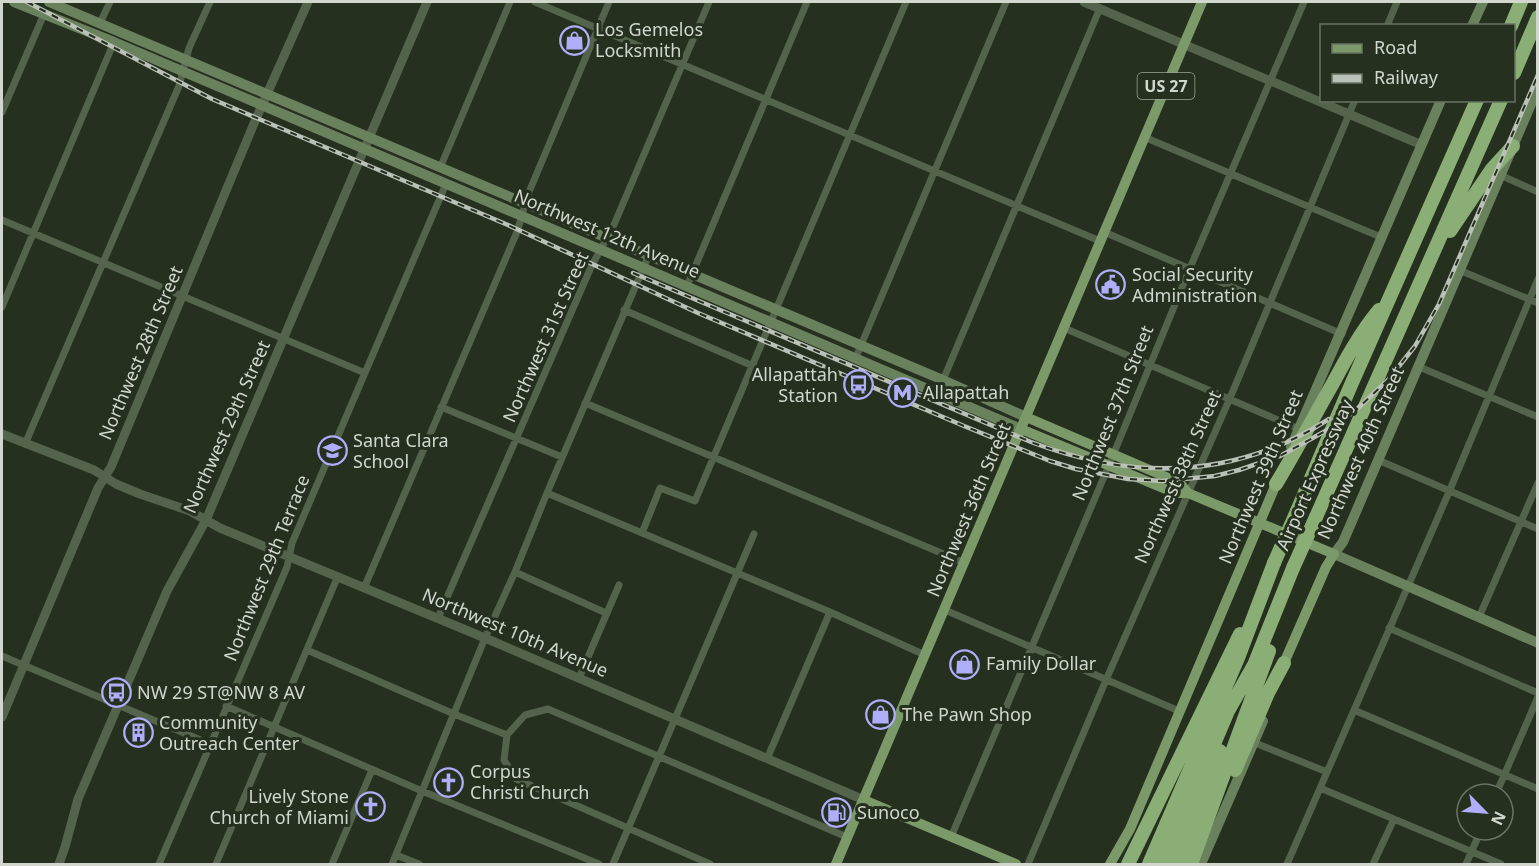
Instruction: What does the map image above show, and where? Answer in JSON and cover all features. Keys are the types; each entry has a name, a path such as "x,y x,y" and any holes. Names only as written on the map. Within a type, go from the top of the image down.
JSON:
{"highway":[{"path":"1512,24 1521,2"},
{"path":"1515,71 1538,17"},
{"name":"Airport Expressway","path":"1149,864 1238,658 1274,563 1476,102"},
{"name":"Airport Expressway","path":"1163,864 1228,711 1254,665 1293,568 1500,102"},
{"path":"1424,277 1450,231 1481,184 1513,146"},
{"path":"1276,484 1351,351 1369,322 1390,297"},
{"path":"1128,864 1229,654 1263,590"},
{"path":"1191,864 1275,635 1278,605"},
{"path":"1191,864 1268,693 1284,663"},
{"path":"1178,864 1254,665"},
{"path":"1134,864 1145,827"}],"main road":[{"name":"Northwest 12th Avenue","path":"14,2 114,42 446,184 606,239 646,262"},
{"name":"Northwest 12th Avenue","path":"50,2 491,190 523,210 600,249 646,262 777,310 1113,453 1180,483 1188,493"},
{"name":"Northwest 36th Street","path":"836,864 1202,2"},
{"path":"1473,24 1483,2"},
{"name":"Northwest 40th Street","path":"1201,864 1254,743 1284,663 1326,567 1342,542 1538,88"},
{"name":"Northwest 39th Street","path":"1110,864 1130,829 1440,102"},
{"path":"399,164 412,164 430,171 440,168"},
{"path":"446,184 448,181 453,181 491,190"},
{"name":"Northwest 12th Avenue","path":"690,280 772,323 1175,493 1188,493 1538,642"},
{"name":"Northwest 10th Avenue","path":"864,800 1016,864"}],"street":[{"path":"100,23 110,2"},
{"path":"25,444 179,86 189,48 210,2"},
{"name":"Northwest 28th Street","path":"2,717 98,488 105,477 183,297 308,2"},
{"name":"Northwest 29th Street","path":"59,864 78,799 176,572 206,520 428,2"},
{"path":"440,168 510,2"},
{"path":"535,2 1017,206 1190,268 1342,334"},
{"path":"364,588 517,232 523,210 609,2"},
{"name":"Northwest 31st Street","path":"438,618 591,267 606,239 684,64 709,2"},
{"path":"690,280 807,2"},
{"path":"642,533 660,488 695,501 906,2"},
{"path":"856,357 1006,2"},
{"path":"1087,2 1320,100"},
{"name":"Northwest 37th Street","path":"951,837 1304,2"},
{"path":"1388,24 1397,2"},
{"path":"938,392 1100,8"},
{"path":"2,112 44,14"},
{"path":"2,307 114,42"},
{"path":"1324,102 1422,145"},
{"name":"Northwest 38th Street","path":"1028,864 1230,398 1354,102"},
{"path":"1144,137 1383,238"},
{"path":"1500,176 1538,192"},
{"name":"Northwest 29th Terrace","path":"159,864 287,567 292,543 446,184"},
{"path":"2,220 365,373"},
{"path":"392,864 485,638 646,262"},
{"path":"1459,270 1538,303"},
{"path":"1287,864 1449,492 1538,279"},
{"path":"624,310 753,366"},
{"path":"1064,328 1299,429"},
{"path":"1417,366 1538,417"},
{"path":"585,403 964,563"},
{"path":"441,407 562,457"},
{"name":"Northwest 10th Avenue","path":"2,434 94,471 140,494 190,511 220,528 289,555 864,800"},
{"path":"1378,460 1538,529"},
{"path":"1479,617 1538,483"},
{"path":"547,492 926,655"},
{"path":"613,864 754,534"},
{"path":"515,572 606,614"},
{"path":"216,864 338,576"},
{"path":"579,678 619,585"},
{"path":"945,610 1179,711"},
{"path":"767,759 830,612"},
{"path":"1389,628 1538,695 1501,782"},
{"path":"307,650 507,735"},
{"path":"2,656 210,744"},
{"path":"226,706 372,770 599,864"},
{"path":"710,864 516,779 504,760 507,735 525,715 548,709 847,837"},
{"path":"1354,710 1538,789"},
{"path":"1254,743 1327,772"},
{"path":"332,864 372,770"},
{"path":"1320,788 1501,864"},
{"path":"1373,864 1394,819"},
{"path":"1466,864 1475,842"},
{"path":"396,855 419,864"}],"railway":[{"path":"27,2 212,99 508,225 698,313 964,426 1050,461 1076,469 1128,479 1163,481 1215,476 1280,456 1338,424 1388,380 1415,346 1439,304 1538,75"},
{"path":"633,273 1031,442 1069,455 1146,468 1183,468 1220,463 1257,454 1293,439 1329,419"}],"place":[{"name":"Los Gemelos Locksmith","path":"574,40"},
{"name":"Social Security Administration","path":"1111,285"},
{"name":"Allapattah Station","path":"859,385"},
{"name":"Allapattah","path":"902,393"},
{"name":"Santa Clara School","path":"332,451"},
{"name":"Family Dollar","path":"965,664"},
{"name":"NW 29 ST@NW 8 AV","path":"116,693"},
{"name":"The Pawn Shop","path":"881,715"},
{"name":"Community Outreach Center","path":"138,733"},
{"name":"Corpus Christi Church","path":"449,782"},
{"name":"Lively Stone Church of Miami","path":"370,807"},
{"name":"Sunoco","path":"836,813"}]}
